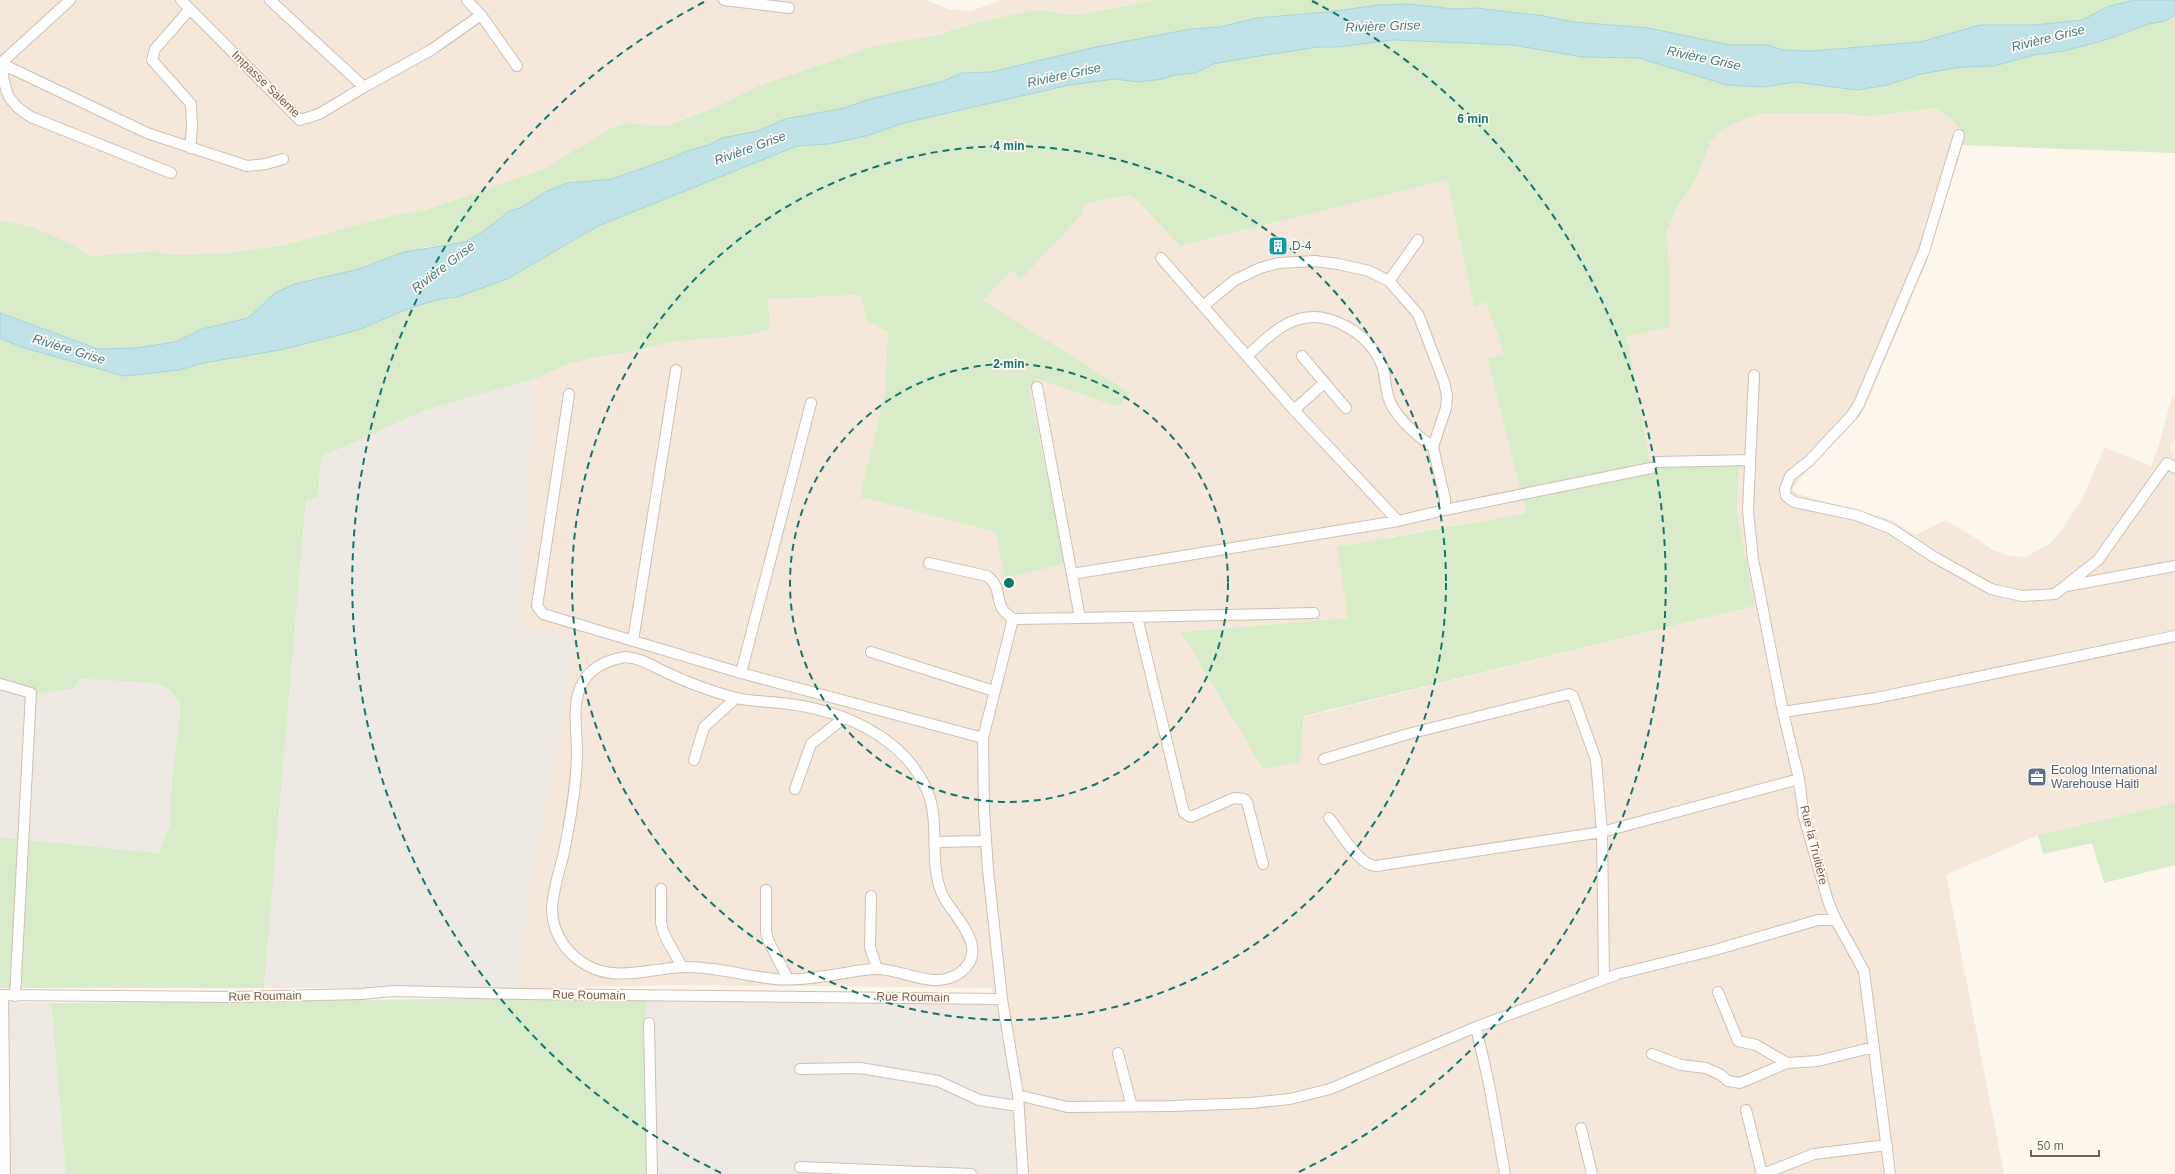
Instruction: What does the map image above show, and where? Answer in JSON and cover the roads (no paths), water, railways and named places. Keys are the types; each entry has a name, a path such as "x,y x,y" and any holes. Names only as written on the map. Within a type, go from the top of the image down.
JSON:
{"street":[{"path":"0,63 70,0"},
{"name":"Impasse Saleme","path":"181,0 300,120 319,114 364,87"},
{"path":"270,0 364,87 431,50 481,15"},
{"path":"467,0 481,15 517,66"},
{"path":"724,0 789,8"},
{"path":"190,9 155,49 152,60 191,104 192,127 190,148"},
{"path":"0,63 147,134 247,166 266,164 284,159"},
{"path":"0,63 7,95 12,104 20,110 31,117 171,173"},
{"path":"1959,135 1924,251 1859,404 1852,415 1809,461 1790,476 1785,489 1786,496 1794,502 1856,516 1890,528 1934,557 1991,589 2022,596 2055,594 2098,560 2171,465"},
{"path":"1389,281 1418,240"},
{"path":"1161,258 1294,410 1398,520"},
{"path":"1204,306 1235,280 1260,268 1279,263 1315,261 1338,264 1369,272 1389,281 1418,314 1444,382 1447,396 1446,408 1433,447 1445,499 1445,510"},
{"path":"1247,356 1278,328 1296,320 1317,318 1330,321 1353,330 1367,340 1382,364 1387,393 1391,405 1414,433 1433,447"},
{"path":"1302,356 1346,408"},
{"path":"633,641 676,370"},
{"name":"Rue la Truitière","path":"1754,375 1748,511 1753,559 1783,712 1799,779 1804,817 1836,920 1864,971 1890,1174"},
{"path":"1294,410 1324,383"},
{"path":"1037,387 1080,618"},
{"path":"569,394 537,606 543,614 741,673 983,738"},
{"path":"741,673 811,403"},
{"path":"1072,574 1398,520 1654,465 1750,460"},
{"path":"929,563 987,576 994,581 999,591 1002,608 1013,619 1314,613"},
{"path":"2064,586 2175,566"},
{"path":"1137,617 1184,812 1191,817 1234,798 1244,799 1247,802 1263,864"},
{"path":"1013,619 983,738 986,841 1002,999 1018,1095 1023,1174"},
{"path":"1783,712 1876,698 2175,636"},
{"path":"871,652 994,691"},
{"path":"625,657 638,658 680,679 736,698 792,704 844,718 868,728 899,750 916,770 927,788 931,801 936,842 936,874 939,886 950,907 968,931 972,942 971,954 966,967 955,976 942,979 927,979 877,969 788,980 700,967 682,967 626,973 611,973 595,969 581,962 572,954 559,938 552,911 553,895 564,851 573,802 577,759 576,698 582,683 590,672 611,660 625,657"},
{"path":"0,684 31,692 15,996"},
{"path":"1324,759 1408,734 1569,694 1575,698 1596,760 1602,832 1604,979"},
{"path":"694,760 704,727 736,698"},
{"path":"795,789 811,744 844,718"},
{"path":"1329,818 1362,860 1370,866 1602,832 1799,779"},
{"path":"936,842 986,841"},
{"path":"661,889 661,923 664,934 682,967"},
{"path":"766,890 766,932 768,940 788,980"},
{"path":"871,896 870,947 877,969"},
{"path":"1018,1095 1066,1107 1132,1107 1251,1103 1290,1099 1330,1088 1476,1027 1604,979 1715,950 1818,920 1836,920"},
{"name":"Rue Roumain","path":"2,995 233,997 362,994 393,991 521,994 1002,999"},
{"path":"1718,992 1738,1041 1756,1045 1787,1063"},
{"path":"2,995 6,1174"},
{"path":"649,1023 652,1174"},
{"path":"1476,1027 1489,1084 1505,1174"},
{"path":"1652,1054 1681,1066 1706,1068 1721,1075 1728,1082 1740,1083 1787,1063 1818,1061 1874,1047"},
{"path":"1118,1053 1132,1107"},
{"path":"800,1069 860,1068 938,1081 979,1100 1018,1106"},
{"path":"1746,1110 1762,1174 1814,1154 1887,1145"},
{"path":"1581,1128 1592,1174"},
{"path":"800,1167 970,1174"}],"water":[{"name":"Rivière Grise","path":"2135,0 2175,0 2175,15 2165,21 2149,24 2102,41 2063,51 2034,55 1994,66 1961,67 1921,74 1887,85 1857,90 1795,82 1763,87 1727,85 1639,58 1583,57 1513,45 1393,40 1338,47 1317,47 1247,58 1213,64 1196,73 1174,75 1163,79 1138,82 1115,79 1069,85 904,123 866,136 829,144 797,146 600,225 507,279 457,297 440,299 410,308 358,330 280,350 203,363 179,370 124,376 21,347 0,338 0,313 98,349 137,348 175,342 202,329 248,318 275,293 295,284 355,270 404,252 465,242 484,231 508,212 522,207 547,191 568,183 612,179 687,151 709,145 722,138 758,131 785,119 845,108 866,100 941,82 962,73 991,72 1096,47 1191,29 1220,27 1257,18 1328,12 1379,5 1408,4 1454,9 1476,8 1544,16 1573,22 1648,28 1730,45 1768,45 1783,50 1813,51 1920,42 1980,25 2034,25 2082,20 2109,6"}],"place":[{"name":"D-4","path":"1278,246"},
{"name":"Ecolog International Warehouse Haiti","path":"2037,777"}]}
